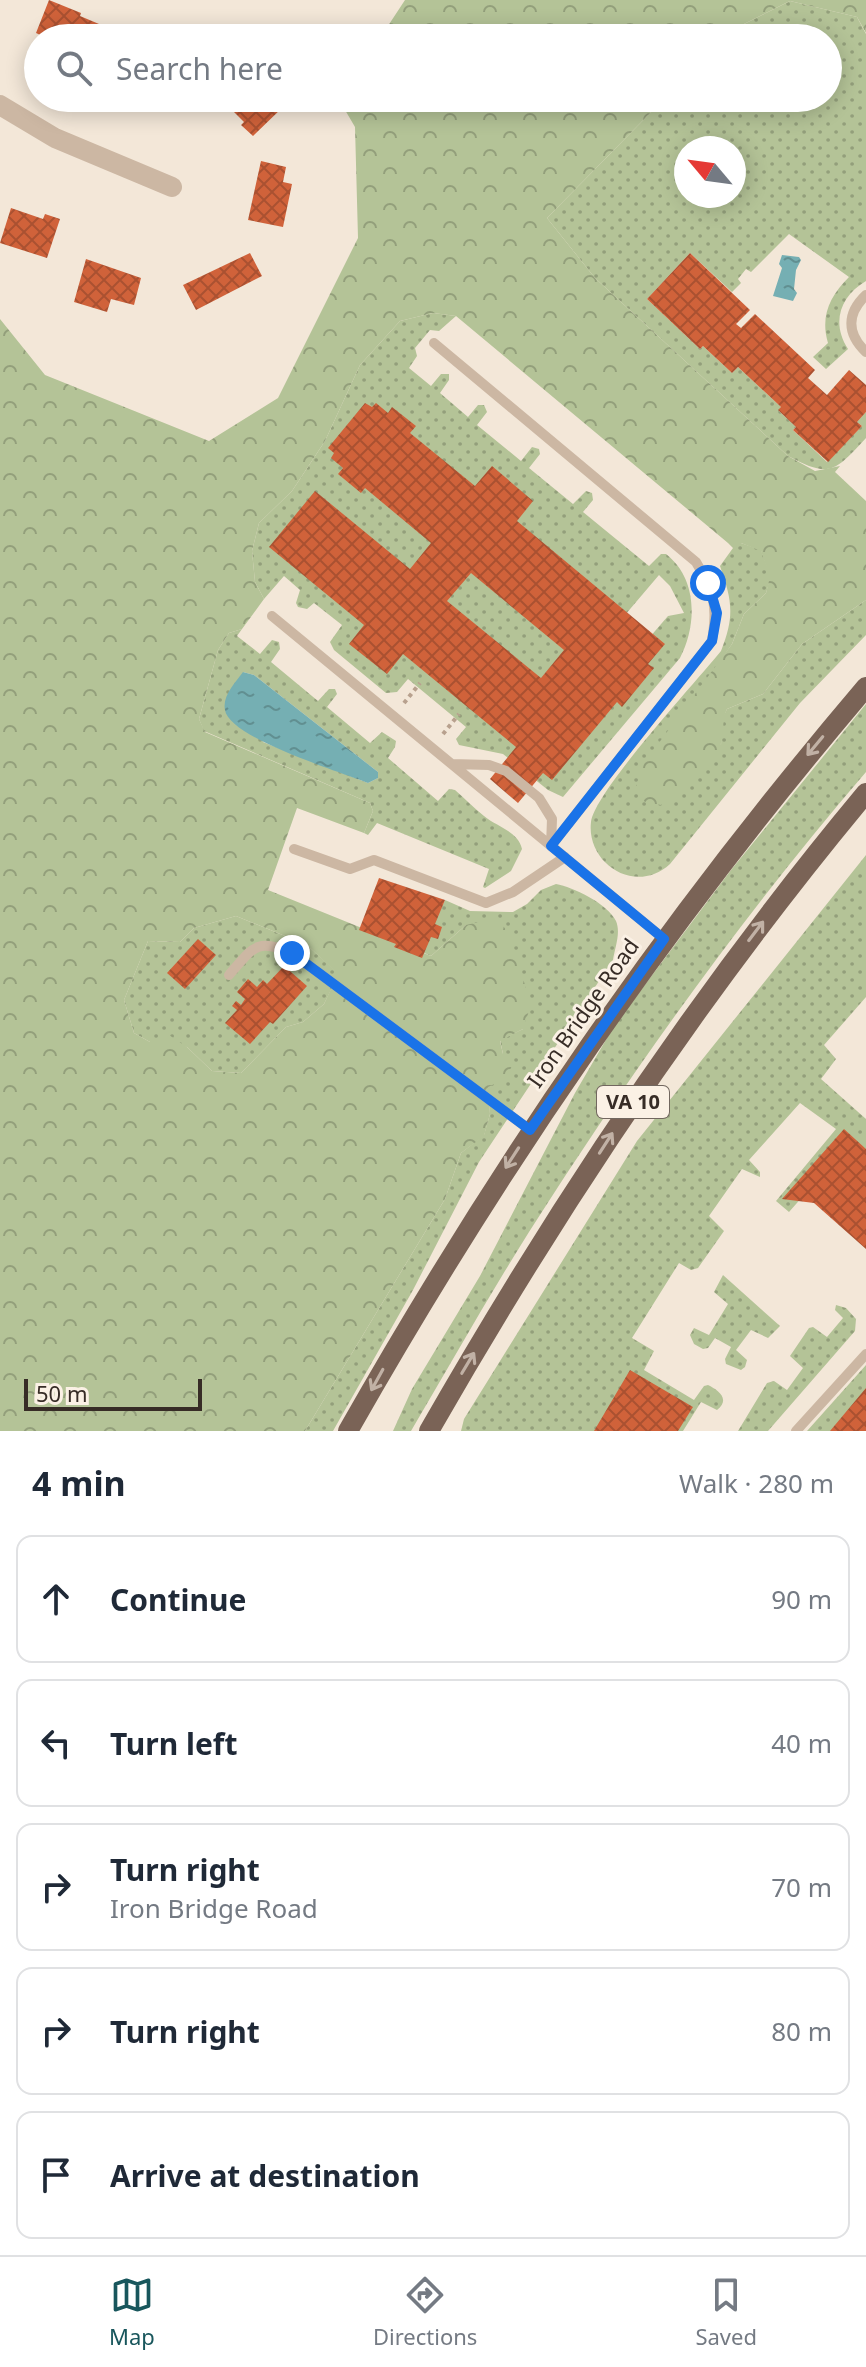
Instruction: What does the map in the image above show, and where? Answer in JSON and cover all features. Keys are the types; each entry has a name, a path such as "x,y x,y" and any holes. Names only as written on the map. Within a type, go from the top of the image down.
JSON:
{"main road":[{"name":"Iron Bridge Road","path":"348,1431 408,1325 530,1130 664,939 790,776 866,687"},
{"name":"VA 10","path":"429,1431 543,1240 633,1103 727,969 866,793"}],"street":[{"path":"0,105 55,138 172,187"}],"lane":[{"path":"866,295 854,309 850,322 852,334 866,352"},
{"path":"434,343 696,562 708,583 717,613 712,641 551,846"},
{"path":"272,616 664,939"},
{"path":"451,764 489,765 506,771 539,798 552,819 551,846"},
{"path":"294,849 350,869 374,860 486,903 513,892 565,857"},
{"path":"229,975 253,948 272,944 292,953 530,1130"},
{"path":"796,1431 866,1354"}],"path":[{"path":"394,717 420,683"},
{"path":"432,748 459,714"}],"green space":[{"path":"405,0 866,0 866,33 857,17 790,1 744,24 389,24"},
{"path":"790,1 857,17 866,34 866,281 850,294 841,311 840,330 848,349 826,369 813,357 828,343 825,324 828,307 849,277 789,234 751,272 746,269 738,279 741,283 732,292 690,253 647,299 700,349 703,346 732,373 738,367 781,407 779,411 796,427 793,430 827,462 862,426 857,422 866,412 866,438 847,458 832,468 823,469 788,456 595,278 547,218 651,112 842,112 842,24 744,24"},
{"path":"346,112 651,112 547,218 595,278 788,456 815,471 840,466 835,472 866,501 866,600 802,644 763,694 727,709 720,746 694,778 661,805 645,802 635,790 644,763 732,644 744,614 766,593 770,577 761,551 741,543 728,543 456,316 433,313 400,321 360,365 325,441 292,491 259,523 252,551 255,582 264,599 242,629 229,633 218,650 199,719 205,732 370,803 373,811 364,833 297,808 268,890 431,956 466,925 497,918 510,935 531,1005 523,1029 500,1041 503,1054 513,1064 505,1079 488,1087 490,1114 484,1136 461,1153 445,1199 305,1431 0,1431 0,319 45,375 209,441 278,398 358,238 355,127","holes":["236,916 307,945 338,974 324,1004 303,1022 286,1027 241,1073 212,1071 169,1035 150,1042 134,1033 124,1000 148,941 180,942 194,928"]},
{"path":"433,313 456,316 439,331 430,330 415,348 417,356 409,368 431,386 441,374 449,374 449,380 440,393 468,417 478,405 484,405 487,412 477,425 521,461 532,447 539,449 540,454 529,468 573,504 586,491 592,493 593,500 583,512 649,566 661,554 666,554 684,576 689,589 691,617 686,645 680,658 563,797 548,790 503,754 459,745 456,739 466,727 408,679 397,692 386,693 334,650 330,642 342,625 314,603 307,609 298,607 296,603 300,590 284,576 264,599 255,582 252,551 259,523 292,491 325,441 360,365 400,321","holes":["659,575 670,586 684,613 668,616 649,638 625,615"]},
{"path":"728,543 741,543 761,550 771,577 766,593 744,614 732,644 706,682 721,745 722,719 727,709 763,694 802,644 866,600 866,635 800,703 670,864 642,877 628,876 605,862 596,850 591,822 609,787 627,762 721,651 730,618 729,599 720,566 733,548"},
{"path":"242,629 237,636 260,654 272,640 279,642 280,649 271,662 318,701 329,689 335,689 337,694 327,707 370,743 382,732 396,741 388,758 438,801 449,789 455,790 484,816 512,834 522,849 511,871 485,888 489,869 377,823 368,835 364,833 373,811 370,803 204,731 199,719 218,650 229,633","holes":["243,672 254,675 378,772 378,778 368,783 263,742"]},
{"path":"866,704 866,772 775,882 689,996 607,1113 529,1232 411,1431 393,1431 412,1389 480,1276 575,1093 614,1026 731,870"},
{"path":"866,855 866,997 824,1045 836,1059 821,1079 866,1119 866,1246 815,1199 804,1195 789,1212 776,1201 836,1129 800,1103 749,1160 760,1172 760,1177 742,1169 709,1216 724,1231 698,1268 691,1270 679,1263 632,1338 654,1351 644,1370 694,1400 704,1386 712,1387 723,1399 717,1410 701,1402 683,1431 461,1431 464,1419 637,1141"},
{"path":"556,884 589,897 612,915 618,930 613,960 479,1162 413,1290 333,1431 305,1431 445,1199 461,1153 484,1135 490,1114 487,1086 503,1054 500,1040 523,1029 466,925 431,956 420,951 445,900 470,911 513,912 541,890"},
{"path":"236,916 307,945 339,974 324,1004 303,1022 286,1027 241,1073 212,1071 187,1047 150,1042 134,1033 124,1000 148,941 180,942 194,928"},
{"path":"723,1275 780,1326 768,1338 751,1330 736,1350 747,1360 741,1370 726,1364 731,1347 715,1338 708,1348 703,1349 694,1344 690,1335 694,1328 709,1335 728,1304 714,1292"},
{"path":"836,1305 846,1308 856,1319 855,1331 768,1431 738,1431 767,1383 774,1381 787,1390 803,1368 790,1356 809,1328 813,1327 827,1337 843,1318 835,1310"},
{"path":"866,1365 866,1431 807,1431"}],"water":[{"path":"782,255 801,260 796,270 794,289 797,293 793,301 773,296 782,268 779,264"},
{"path":"243,672 254,675 378,772 378,778 368,783 265,743 245,732 231,721 225,710 225,700"}],"building":[{"path":"49,0 99,24 40,24"},
{"path":"234,112 278,112 253,136 241,125 244,122"},
{"path":"261,161 286,167 283,182 292,184 283,227 248,220"},
{"path":"11,208 43,219 45,214 60,219 47,258 0,243"},
{"path":"250,253 262,276 196,310 183,285"},
{"path":"690,253 750,310 736,324 741,328 755,314 815,370 808,378 827,395 849,370 866,385 866,412 857,422 862,426 828,462 793,430 796,427 778,410 781,407 738,367 732,373 703,346 700,349 647,299"},
{"path":"86,259 141,278 134,305 111,299 107,312 74,302"},
{"path":"365,403 372,407 376,403 388,413 392,407 416,426 410,433 475,486 492,466 533,501 517,521 665,644 648,664 654,668 622,707 617,702 552,780 543,773 518,803 490,779 516,747 403,654 387,674 349,644 364,625 269,547 315,491 410,569 431,543 365,488 361,493 338,474 343,468 331,458 334,453 328,448","holes":["471,573 564,650 541,678 447,601"]},
{"path":"379,878 445,900 435,924 442,927 438,939 431,937 422,958 359,930"},
{"path":"198,939 216,955 185,989 167,973"},
{"path":"284,966 307,986 250,1044 225,1023 237,1010 232,1006 236,1001 241,1005 245,999 237,992 248,979 257,987 263,980 267,984"},
{"path":"844,1129 866,1149 866,1249 814,1203 782,1199"},
{"path":"630,1370 693,1407 678,1431 594,1431"},
{"path":"866,1388 866,1431 830,1431"}],"route":[{"path":"292,953 530,1130 664,939 551,846 712,641 717,613 708,583"}]}
